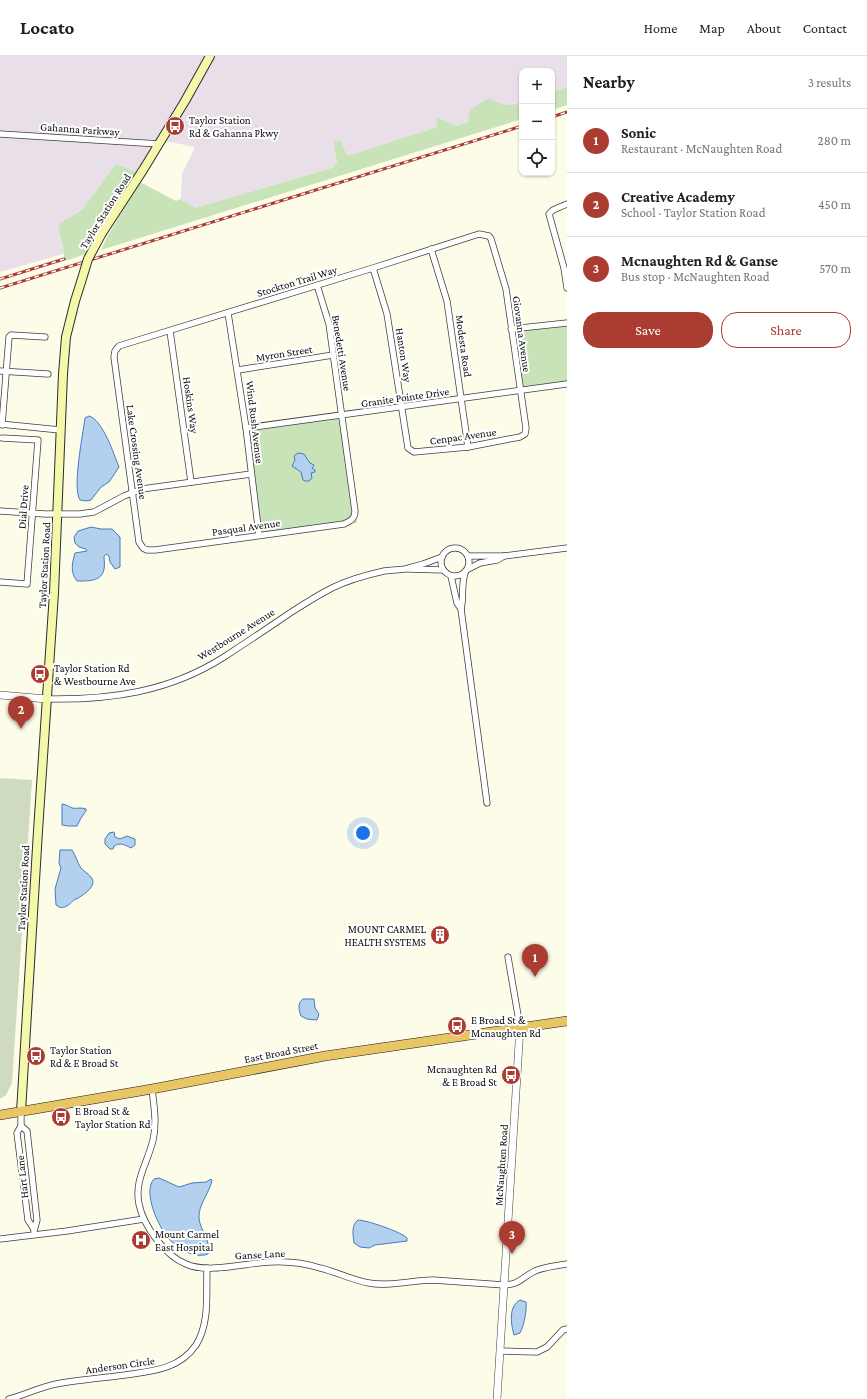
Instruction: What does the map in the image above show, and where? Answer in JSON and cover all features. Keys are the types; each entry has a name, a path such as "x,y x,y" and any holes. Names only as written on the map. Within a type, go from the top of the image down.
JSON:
{"highway":[{"name":"East Broad Street","path":"0,1115 152,1089 325,1056 567,1021"}],"main road":[{"name":"Taylor Station Road","path":"21,1112 37,836 55,579 60,430 66,337 88,259 102,233 159,144 210,56"}],"street":[{"name":"Gahanna Parkway","path":"0,134 159,144"},
{"path":"567,204 553,210 548,214 564,268 567,288"},
{"name":"Stockton Trail Way","path":"114,357 115,351 120,346 479,234 489,236 491,239"},
{"name":"Giovanna Avenue","path":"491,239 506,289 526,428 524,434"},
{"name":"Modesta Road","path":"432,249 447,301 468,447"},
{"name":"Hanton Way","path":"373,268 388,314 406,446"},
{"name":"Benedetti Avenue","path":"317,285 329,324 355,511 354,518 352,520"},
{"name":"Wind Rush Avenue","path":"228,313 238,370 259,535"},
{"path":"511,329 567,323"},
{"name":"Hoskins Way","path":"170,331 191,482"},
{"path":"45,337 11,335 9,337 3,371 1,424 60,430"},
{"name":"Myron Street","path":"238,370 333,355"},
{"name":"Lake Crossing Avenue","path":"114,357 139,542 143,548"},
{"path":"3,371 48,374"},
{"name":"Granite Pointe Drive","path":"246,428 461,400 567,384"},
{"name":"Cenpac Avenue","path":"406,446 410,451 414,452 468,447 520,437 524,434"},
{"name":"Dial Drive","path":"0,582 27,584 38,440 2,438"},
{"path":"0,511 57,514 80,514 94,512 132,492 142,489 251,474"},
{"name":"Pasqual Avenue","path":"143,548 155,550 344,524 352,520"},
{"path":"487,803 461,609 463,602 463,581 467,571 470,565 468,556 462,549 453,548 442,556 441,566 443,570 451,576 456,577 467,571 480,563 497,560 504,556"},
{"path":"468,556 504,556 567,548"},
{"name":"Westbourne Avenue","path":"0,695 47,699 83,699 109,697 139,692 177,680 223,658 301,606 332,588 354,579 385,571 427,564 442,556"},
{"name":"Westbourne Avenue","path":"406,568 416,570 443,570"},
{"path":"451,576 457,603 461,609"},
{"name":"McNaughten Road","path":"497,1399 520,1027 508,957"},
{"name":"Ganse Lane","path":"152,1089 155,1121 154,1132 149,1153 139,1179 139,1206 144,1219 162,1246 176,1259 187,1265 207,1268 269,1262 288,1262 321,1268 371,1284 392,1284 433,1280 504,1285"},
{"name":"Hart Lane","path":"21,1112 20,1126 16,1132 28,1220 34,1229"},
{"name":"Hart Lane","path":"20,1126 27,1131 36,1220 33,1235"},
{"path":"0,1239 144,1219"},
{"path":"504,1285 514,1284 534,1272 567,1264"},
{"name":"Anderson Circle","path":"9,1399 54,1384 156,1371 178,1362 196,1346 202,1332 206,1315 207,1268"},
{"path":"500,1351 537,1352 547,1347 564,1330 567,1329"}],"shaded area":[{"path":"0,56 567,56 567,87 555,91 555,68 519,68 519,104 513,106 501,104 489,98 468,122 456,126 436,117 437,127 347,156 333,141 337,162 332,168 195,208 181,199 182,174 195,147 165,141 143,176 116,164 82,210 58,224 63,254 0,272"}],"green space":[{"path":"567,87 567,105 555,109 555,91"},
{"path":"489,98 505,105 519,104 519,120 101,250 107,237 140,182 176,201 181,199 195,208 332,168 337,162 333,140 341,141 347,156 437,127 436,117 456,126 468,122 470,110"},
{"path":"116,164 136,172 89,253 65,261 58,224 82,210"},
{"path":"567,323 567,384 520,391 511,329"},
{"path":"341,416 357,523 259,535 246,428"},
{"path":"0,778 32,780 12,1083 6,1095 0,1099"}],"water":[{"path":"89,416 99,424 119,467 109,482 101,487 91,500 86,501 80,500 77,484 85,418"},
{"path":"298,453 304,454 310,463 314,465 312,468 315,472 311,473 312,478 309,481 303,480 301,472 292,466 295,460 294,456"},
{"path":"91,527 112,529 120,537 120,567 115,569 110,562 109,556 106,554 104,556 103,573 97,579 77,581 73,574 72,568 75,553 87,551 75,543 74,537 78,531"},
{"path":"62,804 72,808 86,809 77,826 62,825"},
{"path":"114,832 115,837 120,839 127,836 135,839 135,845 131,848 118,844 114,846 113,849 110,849 105,844 105,839 109,833"},
{"path":"60,850 72,850 81,868 93,880 93,884 89,890 64,907 59,907 56,905 55,889 61,868 59,863"},
{"path":"303,999 314,999 315,1008 319,1014 317,1020 307,1019 301,1016 299,1005"},
{"path":"159,1178 179,1187 192,1183 212,1180 199,1213 201,1227 209,1249 208,1254 197,1255 187,1252 173,1243 165,1234 153,1210 150,1192 154,1179"},
{"path":"358,1220 391,1230 407,1238 407,1241 375,1245 369,1248 360,1247 354,1243 353,1234 353,1227"},
{"path":"520,1300 526,1302 525,1318 520,1333 514,1335 511,1316 516,1303"}],"railway":[{"path":"555,116 567,112"},
{"path":"0,288 519,127"},
{"path":"0,279 64,259"}],"place":[{"name":"Taylor Station Rd & Gahanna Pkwy","path":"175,126"},
{"name":"Taylor Station Rd & Westbourne Ave","path":"40,674"},
{"name":"Creative Academy","path":"21,729"},
{"name":"MOUNT CARMEL HEALTH SYSTEMS","path":"440,935"},
{"name":"Sonic","path":"535,977"},
{"name":"E Broad St & Mcnaughten Rd","path":"457,1026"},
{"name":"Taylor Station Rd & E Broad St","path":"36,1056"},
{"name":"Mcnaughten Rd & E Broad St","path":"511,1075"},
{"name":"E Broad St & Taylor Station Rd","path":"61,1117"},
{"name":"Mount Carmel East Hospital","path":"141,1240"},
{"name":"Mcnaughten Rd & Ganse","path":"512,1254"}]}
